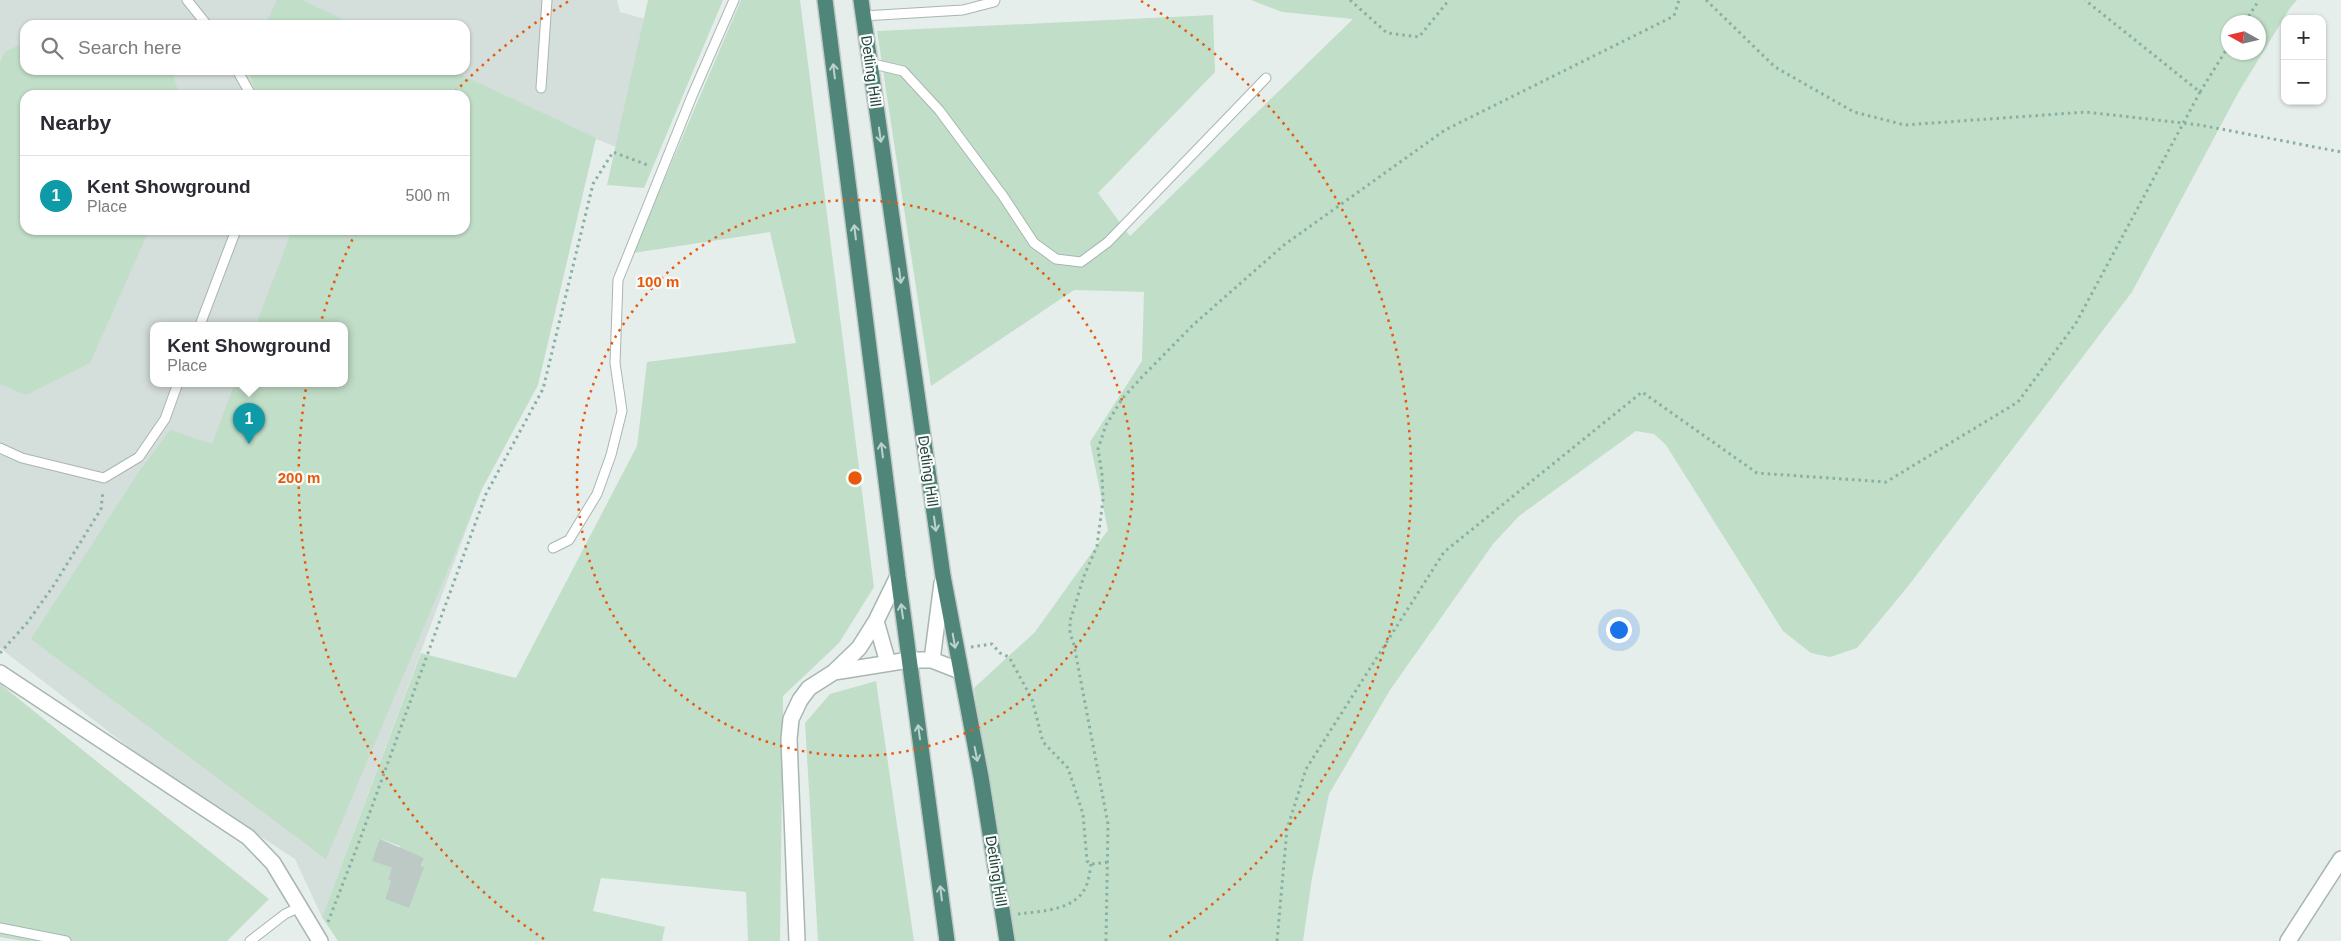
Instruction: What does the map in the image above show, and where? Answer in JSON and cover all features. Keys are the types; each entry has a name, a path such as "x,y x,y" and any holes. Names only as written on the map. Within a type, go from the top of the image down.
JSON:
{"highway":[{"path":"825,0 898,576 947,941"},
{"name":"Detling Hill","path":"861,0 943,576 981,777 1007,941"}],"street":[{"path":"797,941 789,739 791,719 800,700 809,688 834,672 859,648 876,621 898,576"},
{"path":"932,660 943,576"},
{"path":"876,621 888,663"},
{"path":"834,672 909,660 932,660 960,671"},
{"path":"0,673 248,837 273,863 320,941"},
{"path":"2288,941 2341,859"}],"lane":[{"path":"187,0 203,20"},
{"path":"541,88 548,0"},
{"path":"552,548 569,540 597,494 611,455 622,411 615,363 618,280 661,170 734,0"},
{"path":"863,16 963,10 994,2 995,0"},
{"path":"870,63 903,71 939,110 1003,196 1034,243 1056,259 1081,262 1108,242 1266,78"},
{"path":"240,75 248,90"},
{"path":"201,322 234,235"},
{"path":"0,448 22,458 104,478 140,457 164,419 176,387"},
{"path":"250,941 285,914 300,907"},
{"path":"0,928 66,941"}],"path":[{"path":"1350,0 1387,33 1419,37 1449,0"},
{"path":"1106,941 1109,862 1108,824 1090,722 1070,633 1070,621 1084,576 1097,546 1103,500 1102,474 1098,449 1106,425 1122,399 1192,325 1292,239 1445,130 1674,16 1679,0"},
{"path":"1706,0 1775,68 1854,112 1905,124 2086,112 2183,123 2341,152"},
{"path":"2085,0 2200,92"},
{"path":"2249,15 2259,0"},
{"path":"1277,941 1287,828 1306,769 1444,552 1642,392 1757,473 1886,482 2018,402 2076,323 2183,123 2221,58"},
{"path":"320,941 359,842 486,494 543,389 593,184 613,152 661,170"},
{"path":"0,653 27,623 101,509 104,478"},
{"path":"956,648 992,644 1000,653 1008,657 1032,699 1043,742 1068,768 1083,814 1087,861 1091,864"},
{"path":"1091,864 1109,862"},
{"path":"1003,916 1054,910 1076,899 1087,885 1091,864"}],"shaded area":[{"path":"0,0 617,0 620,12 645,19 616,147 596,139 515,399 322,917 295,859 156,768 0,648"}],"green space":[{"path":"277,0 302,0 344,20 267,20"},
{"path":"648,0 723,0 644,188 607,185"},
{"path":"741,0 800,0 874,587 839,643 783,696 780,941 748,941 746,892 601,878 593,911 665,927 662,941 338,941 322,917 421,653 516,678 637,446 647,362 796,343 770,232 633,253","holes":["381,839 400,846 397,857 407,852 424,858 409,907 385,899 391,881 388,880 390,874 395,874 397,870 373,861"]},
{"path":"1251,0 2297,0 2286,15 2281,15 2281,23 2266,47 2266,15 2221,15 2221,60 2258,60 2238,93 2132,292 1909,585 1857,648 1830,657 1811,653 1783,631 1666,445 1654,434 1636,431 1519,516 1493,544 1390,690 1329,794 1312,878 1303,941 1011,941 974,688 1035,632 1108,530 1090,442 1142,361 1144,292 1074,290 931,386 877,31 1213,15 1215,72 1098,193 1130,236 1353,19 1282,12"},
{"path":"20,44 20,75 173,75 178,90 20,90 20,235 147,235 90,363 26,395 0,384 0,63 5,52"},
{"path":"250,75 462,75 596,138 538,385 482,489 326,859 31,639 138,473 170,430 212,444 233,387 348,387 348,322 257,322 290,235 470,235 470,90 255,90"},
{"path":"876,681 914,941 818,941 805,723 830,694"},
{"path":"0,684 269,899 227,941 23,941 0,937"}],"building":[{"path":"380,839 424,858 421,866 424,867 409,908 385,899 391,881 388,880 392,868 372,861"}],"place":[{"name":"Kent Showground","path":"249,444"}]}
